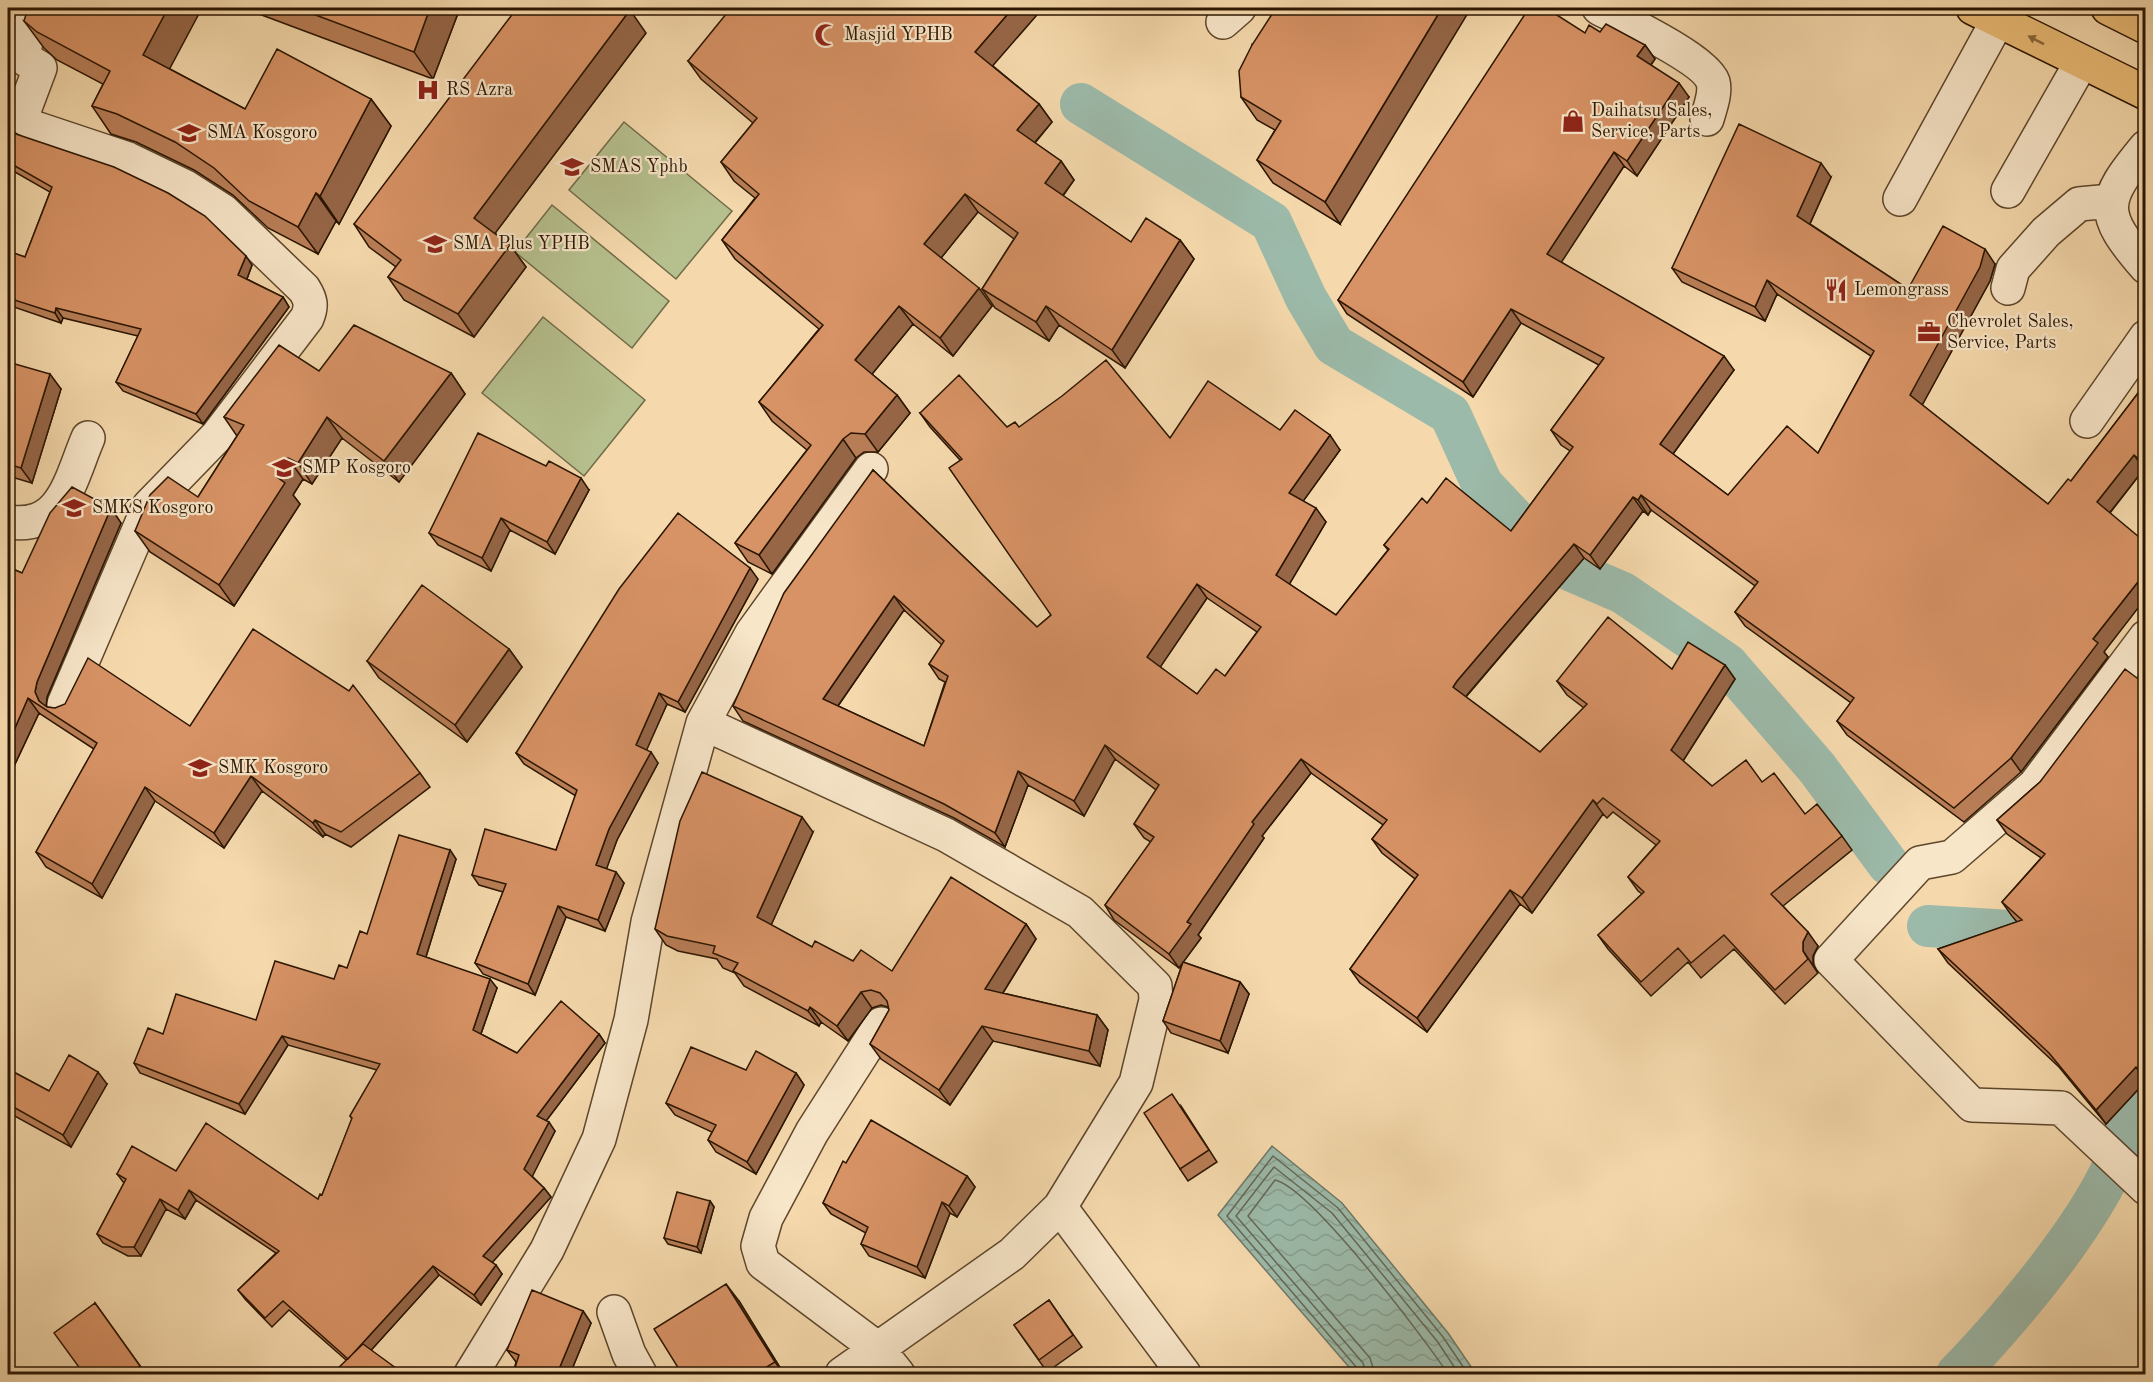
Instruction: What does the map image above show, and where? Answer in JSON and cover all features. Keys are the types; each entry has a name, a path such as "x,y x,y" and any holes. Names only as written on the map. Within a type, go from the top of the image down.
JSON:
{"highway":[{"path":"2108,8 2145,27"},
{"path":"1991,12 2081,63 2145,93"}],"street":[{"path":"35,8 23,54 25,59 40,68 22,116 26,125 128,159 223,211 304,289 310,298 307,318 217,436 149,506 64,704"},
{"path":"1599,8 1690,58 1705,70 1713,82 1713,95 1707,119"},
{"path":"1900,199 1991,12"},
{"path":"2008,191 2081,63"},
{"path":"2145,147 2119,179 2111,201 2113,224 2145,267"},
{"path":"2008,288 2013,269 2046,232 2079,204 2111,201"},
{"path":"2087,421 2145,337"},
{"path":"8,522 30,524 47,517 61,501 88,438"},
{"path":"471,1374 547,1250 599,1139 631,1020 648,922 702,723 752,633 871,469"},
{"path":"2145,637 2036,784 1953,856 1920,863 1831,960 1972,1105 2061,1108 2145,1188"},
{"path":"702,723 946,835 985,856 1080,912 1152,980 1155,986 1156,1000 1136,1083 1060,1207 1012,1254 842,1374"},
{"path":"881,1024 812,1132 766,1218 758,1246 763,1263 878,1349 898,1374"},
{"path":"1060,1207 1184,1374"},
{"path":"615,1312 629,1368"}],"green space":[{"path":"624,122 732,211 676,279 569,190"},
{"path":"552,205 669,301 632,348 515,252"},
{"path":"543,317 645,400 584,476 482,393"}],"water":[{"path":"1272,1146 1342,1203 1448,1333 1476,1374 1355,1374 1218,1215"}],"building":[{"name":"SMA Kosgoro","path":"28,8 168,8 143,55 245,109 277,49 371,99 320,196 316,193 298,227 249,201 214,168 175,142 117,114 92,106 110,71 37,32 24,21"},
{"path":"297,8 430,8 414,52"},
{"path":"517,8 627,8 630,10 474,218 510,245 458,314 388,277 401,260 354,224"},
{"path":"731,8 1013,8 975,52 1039,104 1017,130 1061,161 1045,183 1131,242 1146,218 1180,240 1112,350 1046,306 1036,322 982,289 1018,233 965,194 924,244 979,288 940,338 899,306 855,360 897,395 865,434 851,433 843,439 759,555 735,543 811,445 759,402 823,325 722,240 759,194 721,162 757,118 688,61"},
{"path":"1276,8 1442,8 1325,202 1257,160 1281,121 1241,97 1239,71 1252,45"},
{"path":"1529,8 1546,8 1585,33 1589,25 1600,32 1606,24 1645,45 1637,56 1679,83 1627,161 1614,152 1547,254 1724,356 1660,444 1728,495 1787,426 1818,453 1874,351 1767,280 1755,307 1672,268 1739,124 1821,163 1797,216 1908,289 1943,226 1985,249 1980,267 1910,395 2048,504 2068,479 2071,481 2145,384 2145,464 2134,455 2097,502 2145,542 2145,573 2093,639 2098,643 2011,758 1954,808 1837,721 1854,698 1735,612 1758,582 1641,495 1638,500 1633,497 1590,555 1574,544 1453,687 1540,752 1587,704 1557,681 1608,617 1672,669 1688,642 1725,665 1671,750 1712,786 1746,760 1762,782 1774,773 1805,814 1817,804 1842,836 1771,894 1808,932 1803,942 1803,951 1808,959 1775,990 1724,935 1691,963 1678,948 1641,982 1598,935 1644,892 1628,877 1660,841 1603,798 1597,804 1593,800 1522,898 1510,890 1417,1018 1350,969 1418,875 1372,839 1387,820 1301,759 1252,822 1254,824 1187,922 1191,924 1169,954 1105,905 1154,837 1134,824 1159,785 1105,745 1074,801 1018,771 995,833 944,804 733,706 784,593 873,470 1037,627 1051,615 949,468 962,459 920,413 959,375 1007,427 1015,422 1019,427 1106,360 1170,438 1208,381 1280,430 1295,410 1330,435 1289,493 1316,508 1276,575 1336,615 1389,549 1384,545 1422,498 1427,503 1446,478 1511,531 1573,447 1551,430 1604,358 1511,309 1463,382 1338,300","holes":["1197,584 1261,627 1225,676 1216,669 1197,694 1147,657","894,596 944,641 929,664 948,676 924,746 823,699"]},
{"path":"8,129 13,133 114,167 168,193 205,216 246,256 238,275 283,297 196,414 116,382 141,329 56,308 55,313 8,298 8,251 25,257 52,187 8,162"},
{"path":"354,325 451,373 384,461 327,417 298,463 288,458 277,477 285,483 219,585 135,531 150,495 168,477 198,497 244,425 224,417 279,345 319,371"},
{"path":"8,362 50,374 21,468 8,464"},
{"path":"478,433 546,466 549,461 581,478 547,542 501,518 482,558 429,533"},
{"path":"72,487 111,508 37,682 35,692 39,701 47,707 55,708 65,704 88,658 190,726 253,629 349,691 353,685 420,773 341,832 315,820 313,823 251,776 214,833 145,787 92,884 36,852 97,743 28,698 8,744 8,567 22,573 50,513"},
{"path":"678,513 750,568 678,702 659,693 636,745 651,752 609,829 596,865 616,872 598,920 558,906 528,984 475,963 506,884 472,875 485,829 556,850 577,790 516,753 619,589"},
{"path":"422,585 509,649 455,725 367,661"},
{"path":"2125,669 2145,684 2145,1075 2136,1067 2096,1110 2049,1053 1938,949 2022,920 2002,902 2045,854 1997,820 2040,782"},
{"path":"702,772 802,817 757,917 812,947 815,941 853,961 861,950 892,971 951,877 1026,924 985,989 1097,1015 1089,1051 982,1026 939,1090 870,1044 889,1010 887,1001 880,993 871,990 861,992 837,1026 810,1007 808,1011 733,971 738,963 713,953 715,946 667,936 655,929 680,821"},
{"path":"399,835 450,850 417,954 490,979 473,1030 517,1053 561,1001 599,1034 537,1116 549,1122 524,1169 544,1188 483,1256 496,1265 474,1295 433,1266 348,1359 283,1301 265,1318 238,1290 279,1251 189,1190 178,1210 160,1199 134,1247 122,1247 97,1234 126,1179 117,1174 132,1146 176,1171 206,1123 318,1199 320,1194 322,1195 352,1118 350,1116 380,1064 282,1036 239,1104 134,1063 148,1028 163,1034 176,994 256,1020 275,961 334,979 339,965 347,968 360,931 367,934"},
{"path":"1183,962 1240,982 1220,1041 1163,1021"},
{"path":"691,1047 746,1070 756,1051 796,1073 747,1162 708,1140 716,1125 666,1103"},
{"path":"69,1055 98,1072 63,1135 8,1104 8,1069 49,1091"},
{"path":"1172,1094 1209,1150 1180,1169 1144,1113"},
{"path":"871,1120 967,1176 949,1206 942,1202 917,1267 861,1244 868,1227 823,1203 843,1161 846,1163"},
{"path":"677,1192 710,1201 697,1247 664,1238"},
{"path":"726,1284 775,1362 755,1374 682,1374 654,1329"},
{"path":"532,1290 583,1311 557,1374 513,1374 519,1355 507,1350"},
{"path":"1049,1300 1073,1335 1039,1360 1014,1325"},
{"path":"95,1303 140,1366 129,1374 84,1374 54,1333"},
{"path":"363,1344 404,1374 332,1374"}],"waterway":[{"path":"1081,104 1271,222 1306,298 1334,345 1450,414 1482,484 1558,565 1623,593 1727,664 1817,768 1888,864"},
{"path":"1928,926 2010,931 2036,961"},
{"path":"1957,1374 2004,1322 2061,1252 2087,1214 2108,1177 2122,1143 2127,1114 2125,1097 2107,1050"}],"place":[{"name":"Masjid YPHB","path":"826,35"},
{"name":"RS Azra","path":"428,90"},
{"name":"Daihatsu Sales, Service, Parts","path":"1573,121"},
{"name":"SMA Kosgoro","path":"189,133"},
{"name":"SMAS Yphb","path":"572,167"},
{"name":"SMA Plus YPHB","path":"435,244"},
{"name":"Lemongrass","path":"1836,290"},
{"name":"Chevrolet Sales, Service, Parts","path":"1929,332"},
{"name":"SMP Kosgoro","path":"284,468"},
{"name":"SMKS Kosgoro","path":"74,508"},
{"name":"SMK Kosgoro","path":"200,768"}]}
